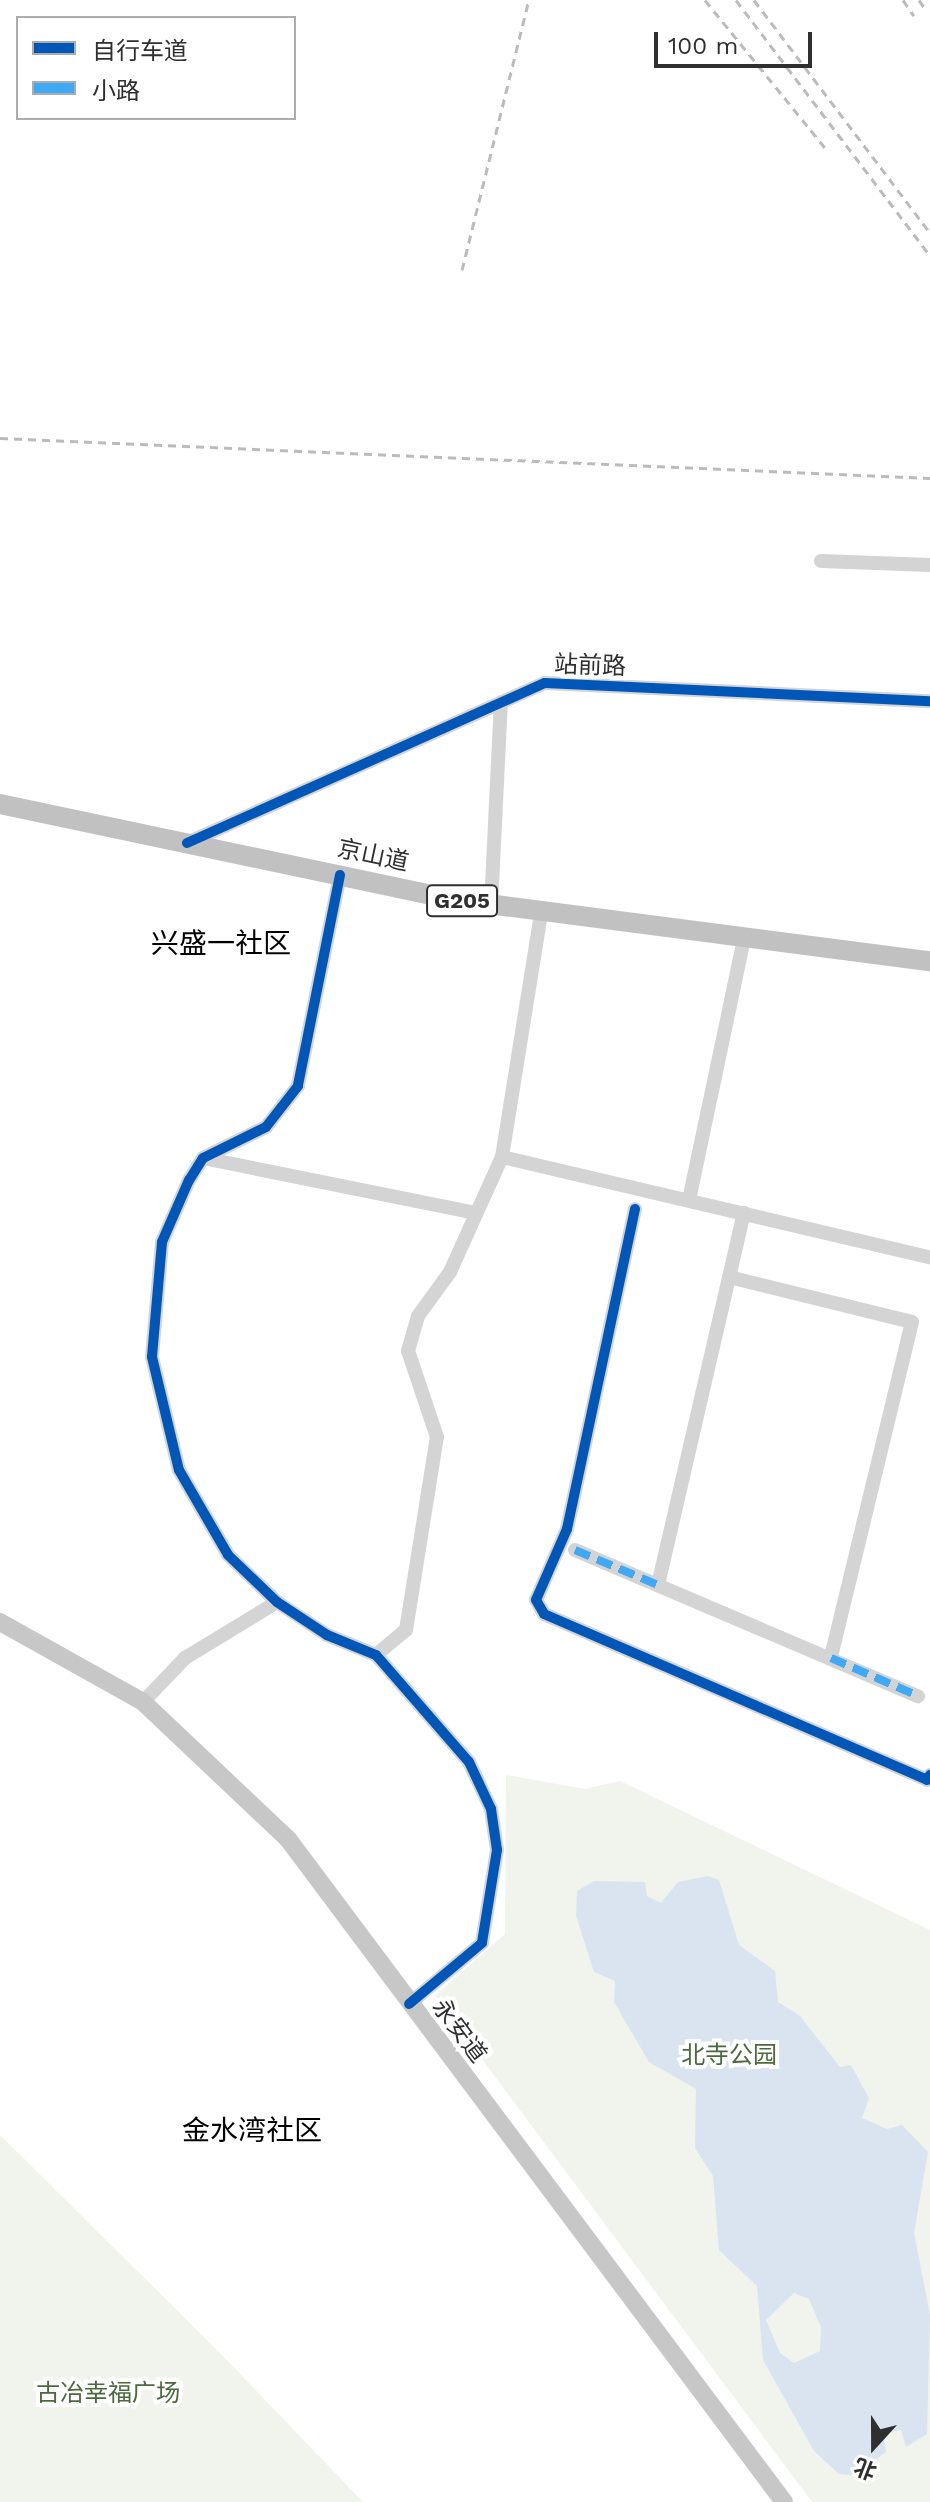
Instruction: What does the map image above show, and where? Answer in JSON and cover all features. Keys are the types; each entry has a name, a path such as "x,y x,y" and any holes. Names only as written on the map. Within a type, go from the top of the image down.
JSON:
{"highway":[{"name":"京山道","path":"0,804 491,905 930,961"}],"main road":[{"name":"永安道","path":"0,1622 143,1702 288,1839 784,2502"}],"street":[{"path":"821,561 930,565"},
{"name":"站前路","path":"187,843 545,683 930,701"},
{"path":"491,905 501,702"},
{"path":"340,875 298,1086 266,1127 203,1158 162,1242 152,1333 160,1414 197,1508 228,1555 277,1602 327,1635 376,1655 469,1762 491,1809 497,1850 482,1943 409,2004"},
{"path":"376,1655 406,1630 437,1437 408,1351 418,1316 450,1272 502,1157 541,913"},
{"path":"689,1200 744,938"},
{"path":"502,1157 930,1257"},
{"path":"203,1158 477,1213"},
{"path":"635,1209 567,1529 536,1600 544,1614 927,1780 930,1775"},
{"path":"658,1585 744,1213"},
{"path":"729,1277 912,1322 831,1658"},
{"path":"575,1550 918,1696"},
{"path":"143,1702 185,1658 277,1602"}],"green space":[{"name":"北寺公园","path":"506,1775 585,1789 620,1781 930,1930 930,2502 812,2502 435,1996 505,1934"},
{"name":"古冶幸福广场","path":"0,2135 219,2352 363,2502 0,2502"}],"shaded area":[{"path":"708,1876 719,1880 739,1945 775,1971 778,2002 800,2016 840,2067 851,2065 869,2098 862,2118 887,2129 902,2125 928,2152 914,2233 930,2315 927,2434 906,2447 901,2430 883,2433 886,2452 853,2475 839,2474 814,2451 763,2360 757,2286 719,2250 713,2176 695,2148 696,2089 649,2062 614,2002 615,1981 594,1972 576,1916 577,1891 594,1881 645,1882 647,1896 661,1903 678,1882","holes":["794,2293 809,2299 821,2327 820,2351 794,2363 780,2353 766,2320"]}],"railway":[{"path":"462,270 529,0"},
{"path":"705,0 826,149"},
{"path":"736,0 930,256"},
{"path":"754,0 930,233"},
{"path":"903,0 914,16"},
{"path":"919,0 924,7"},
{"path":"0,438 930,478"}],"marked path":[{"path":"575,1550 658,1585"},
{"path":"831,1658 918,1696"}],"cycle path":[{"path":"187,843 545,683 930,701"},
{"path":"340,875 298,1086 266,1127 203,1158 189,1180 162,1242 152,1357 179,1470 228,1555 277,1602 327,1635 376,1655 469,1762 491,1809 497,1850 482,1943 409,2004"},
{"path":"635,1209 567,1529 536,1600 544,1614 927,1780 930,1775"}],"district":[{"name":"兴盛一社区","path":"221,944"},
{"name":"金水湾社区","path":"252,2131"}]}
